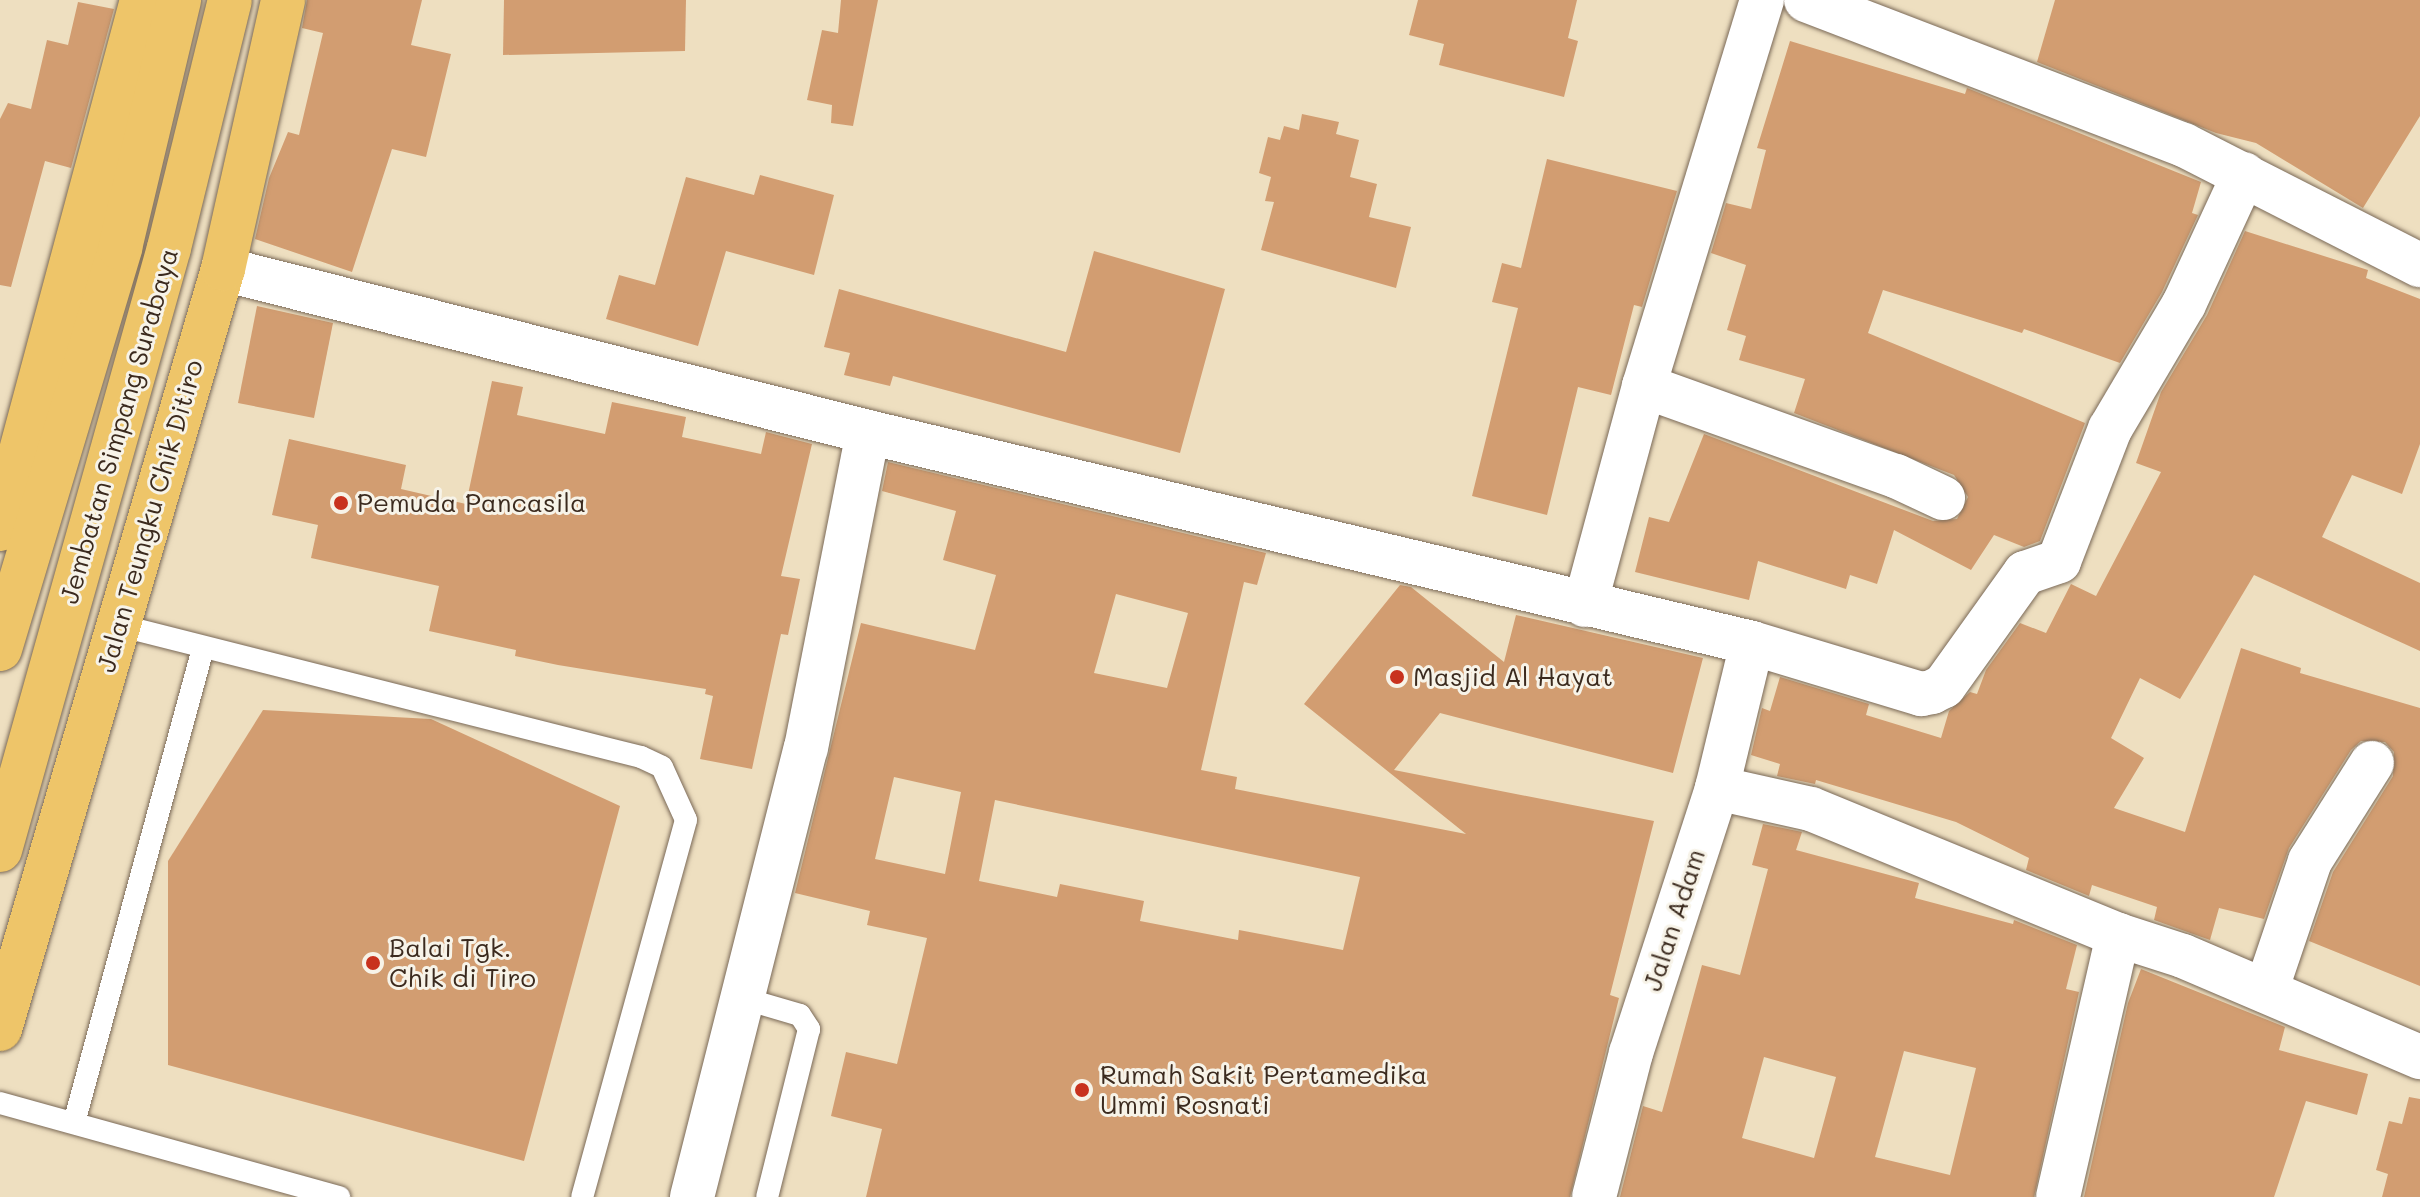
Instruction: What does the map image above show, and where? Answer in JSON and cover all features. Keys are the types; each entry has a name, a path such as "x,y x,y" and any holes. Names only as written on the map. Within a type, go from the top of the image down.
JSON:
{"highway":[{"path":"0,529 142,0"},
{"name":"Jembatan Simpang Surabaya","path":"0,649 120,248 179,0"},
{"name":"Jembatan Simpang Surabaya","path":"0,850 169,248 230,0"},
{"name":"Jalan Teungku Chik Ditiro","path":"0,1029 122,626 223,269 283,0"}],"street":[{"path":"1585,605 1644,386 1762,0"},
{"path":"1806,0 2184,145 2420,265"},
{"path":"223,269 868,432 916,439 1585,605 1752,643 1921,694 1944,686 2025,573 2059,561 2110,429 2184,304 2244,174"},
{"path":"1644,386 1896,476 1943,498"},
{"path":"692,1197 806,748 868,432"},
{"name":"Jalan Adam","path":"1594,1197 1631,1053 1717,788 1752,643"},
{"path":"2266,991 2304,873 2372,763"},
{"path":"1717,788 1811,809 2118,935 2266,991 2420,1057"},
{"path":"2058,1197 2118,935"}],"lane":[{"path":"122,626 641,757 662,767 686,820 582,1197"},
{"path":"74,1123 203,648"},
{"path":"742,998 800,1015 809,1029 767,1197"},
{"path":"0,1103 339,1197"}],"building":[{"path":"307,0 422,0 411,45 451,54 426,157 392,149 352,272 255,239 269,178 288,132 299,135 323,33 302,28"},
{"path":"504,0 686,0 685,51 503,55"},
{"path":"841,0 878,0 853,126 831,123 832,105 807,100 822,30 838,33"},
{"path":"1418,0 1577,0 1568,38 1578,41 1564,97 1439,65 1444,44 1409,35"},
{"path":"2055,0 2420,0 2420,116 2363,208 2256,143 2216,133 2037,62"},
{"path":"78,2 114,9 71,168 45,161 11,287 0,285 0,119 8,103 31,109 47,40 68,45"},
{"path":"1790,41 1965,94 1967,88 2201,182 2192,213 2198,215 2162,292 2120,363 2024,329 2022,333 1883,290 1868,333 2085,423 2040,541 2024,547 1994,535 1971,570 1894,530 1877,584 1850,575 1846,589 1758,561 1749,600 1635,572 1649,517 1669,522 1704,434 1933,521 1957,519 1968,497 1954,475 1794,413 1805,379 1739,360 1746,336 1727,330 1746,265 1711,253 1726,203 1751,209 1766,150 1757,148"},
{"path":"1302,114 1339,122 1336,134 1359,140 1350,177 1377,184 1369,217 1411,227 1396,288 1261,250 1274,202 1265,201 1271,177 1259,173 1268,137 1280,140 1284,126 1299,130"},
{"path":"1547,159 1677,191 1642,307 1634,305 1611,395 1578,387 1547,515 1472,496 1518,308 1492,302 1502,263 1521,268"},
{"path":"760,175 834,195 814,275 726,251 698,346 606,319 619,275 655,285 686,177 754,195"},
{"path":"2245,231 2368,270 2366,278 2420,299 2420,444 2402,494 2352,475 2322,537 2420,583 2420,651 2254,575 2180,699 2140,678 2111,738 2144,758 2114,808 2185,832 2241,648 2301,668 2300,673 2420,708 2420,986 2309,941 2333,872 2393,776 2394,752 2385,742 2361,741 2351,750 2289,848 2264,919 2219,908 2210,940 2154,920 2157,907 2092,885 2089,896 2026,870 2029,858 1956,822 1816,780 1815,784 1777,776 1780,764 1751,755 1762,708 1770,711 1780,677 1869,704 1866,715 1941,738 1949,711 1970,692 1977,694 1986,670 2020,623 2046,633 2071,584 2096,596 2161,472 2136,463 2161,392 2207,315"},
{"path":"1094,251 1225,289 1180,453 893,376 890,386 844,375 850,353 824,347 839,289 1066,352"},
{"path":"257,306 333,323 314,418 238,403"},
{"path":"492,381 523,387 517,415 605,434 612,402 686,417 682,437 761,454 766,432 812,444 781,576 800,579 788,635 781,634 752,769 700,759 713,696 705,694 706,689 515,656 516,650 429,631 439,586 311,558 318,525 272,515 289,439 406,465 401,489 466,504"},
{"path":"888,462 1266,553 1257,585 1244,582 1201,770 1237,777 1235,789 1466,834 1304,704 1400,585 1411,587 1504,662 1516,615 1703,658 1673,773 1440,713 1394,770 1654,821 1610,995 1619,998 1570,1197 866,1197 882,1129 831,1116 846,1052 897,1064 927,938 867,925 870,911 795,893 861,623 975,650 996,575 943,560 956,511 882,491","holes":["1116,594 1188,613 1167,688 1094,673","894,777 961,792 945,874 875,859","995,800 1360,877 1343,950 1239,930 1238,940 1140,921 1144,901 1060,884 1057,897 979,881"]},
{"name":"Balai Tgk. Chik di Tiro","path":"263,710 431,719 620,806 524,1161 168,1065 168,861"},
{"path":"1763,824 1802,832 1796,850 1919,883 1915,898 2013,924 2014,920 2077,945 2066,989 2079,992 2034,1197 1620,1197 1643,1106 1662,1112 1702,965 1740,975 1768,869 1752,865","holes":["1904,1051 1976,1068 1950,1175 1875,1157","1764,1057 1836,1077 1814,1158 1742,1138"]},
{"path":"2141,969 2285,1027 2279,1050 2368,1074 2357,1115 2306,1101 2274,1197 2084,1197 2128,1003"},
{"path":"2409,1097 2420,1099 2420,1197 2382,1197 2388,1174 2376,1170 2389,1121 2402,1124"}],"place":[{"name":"Pemuda Pancasila","path":"341,503"},
{"name":"Masjid Al Hayat","path":"1397,677"},
{"name":"Balai Tgk. Chik di Tiro","path":"373,963"},
{"name":"Rumah Sakit Pertamedika Ummi Rosnati","path":"1082,1090"}]}
